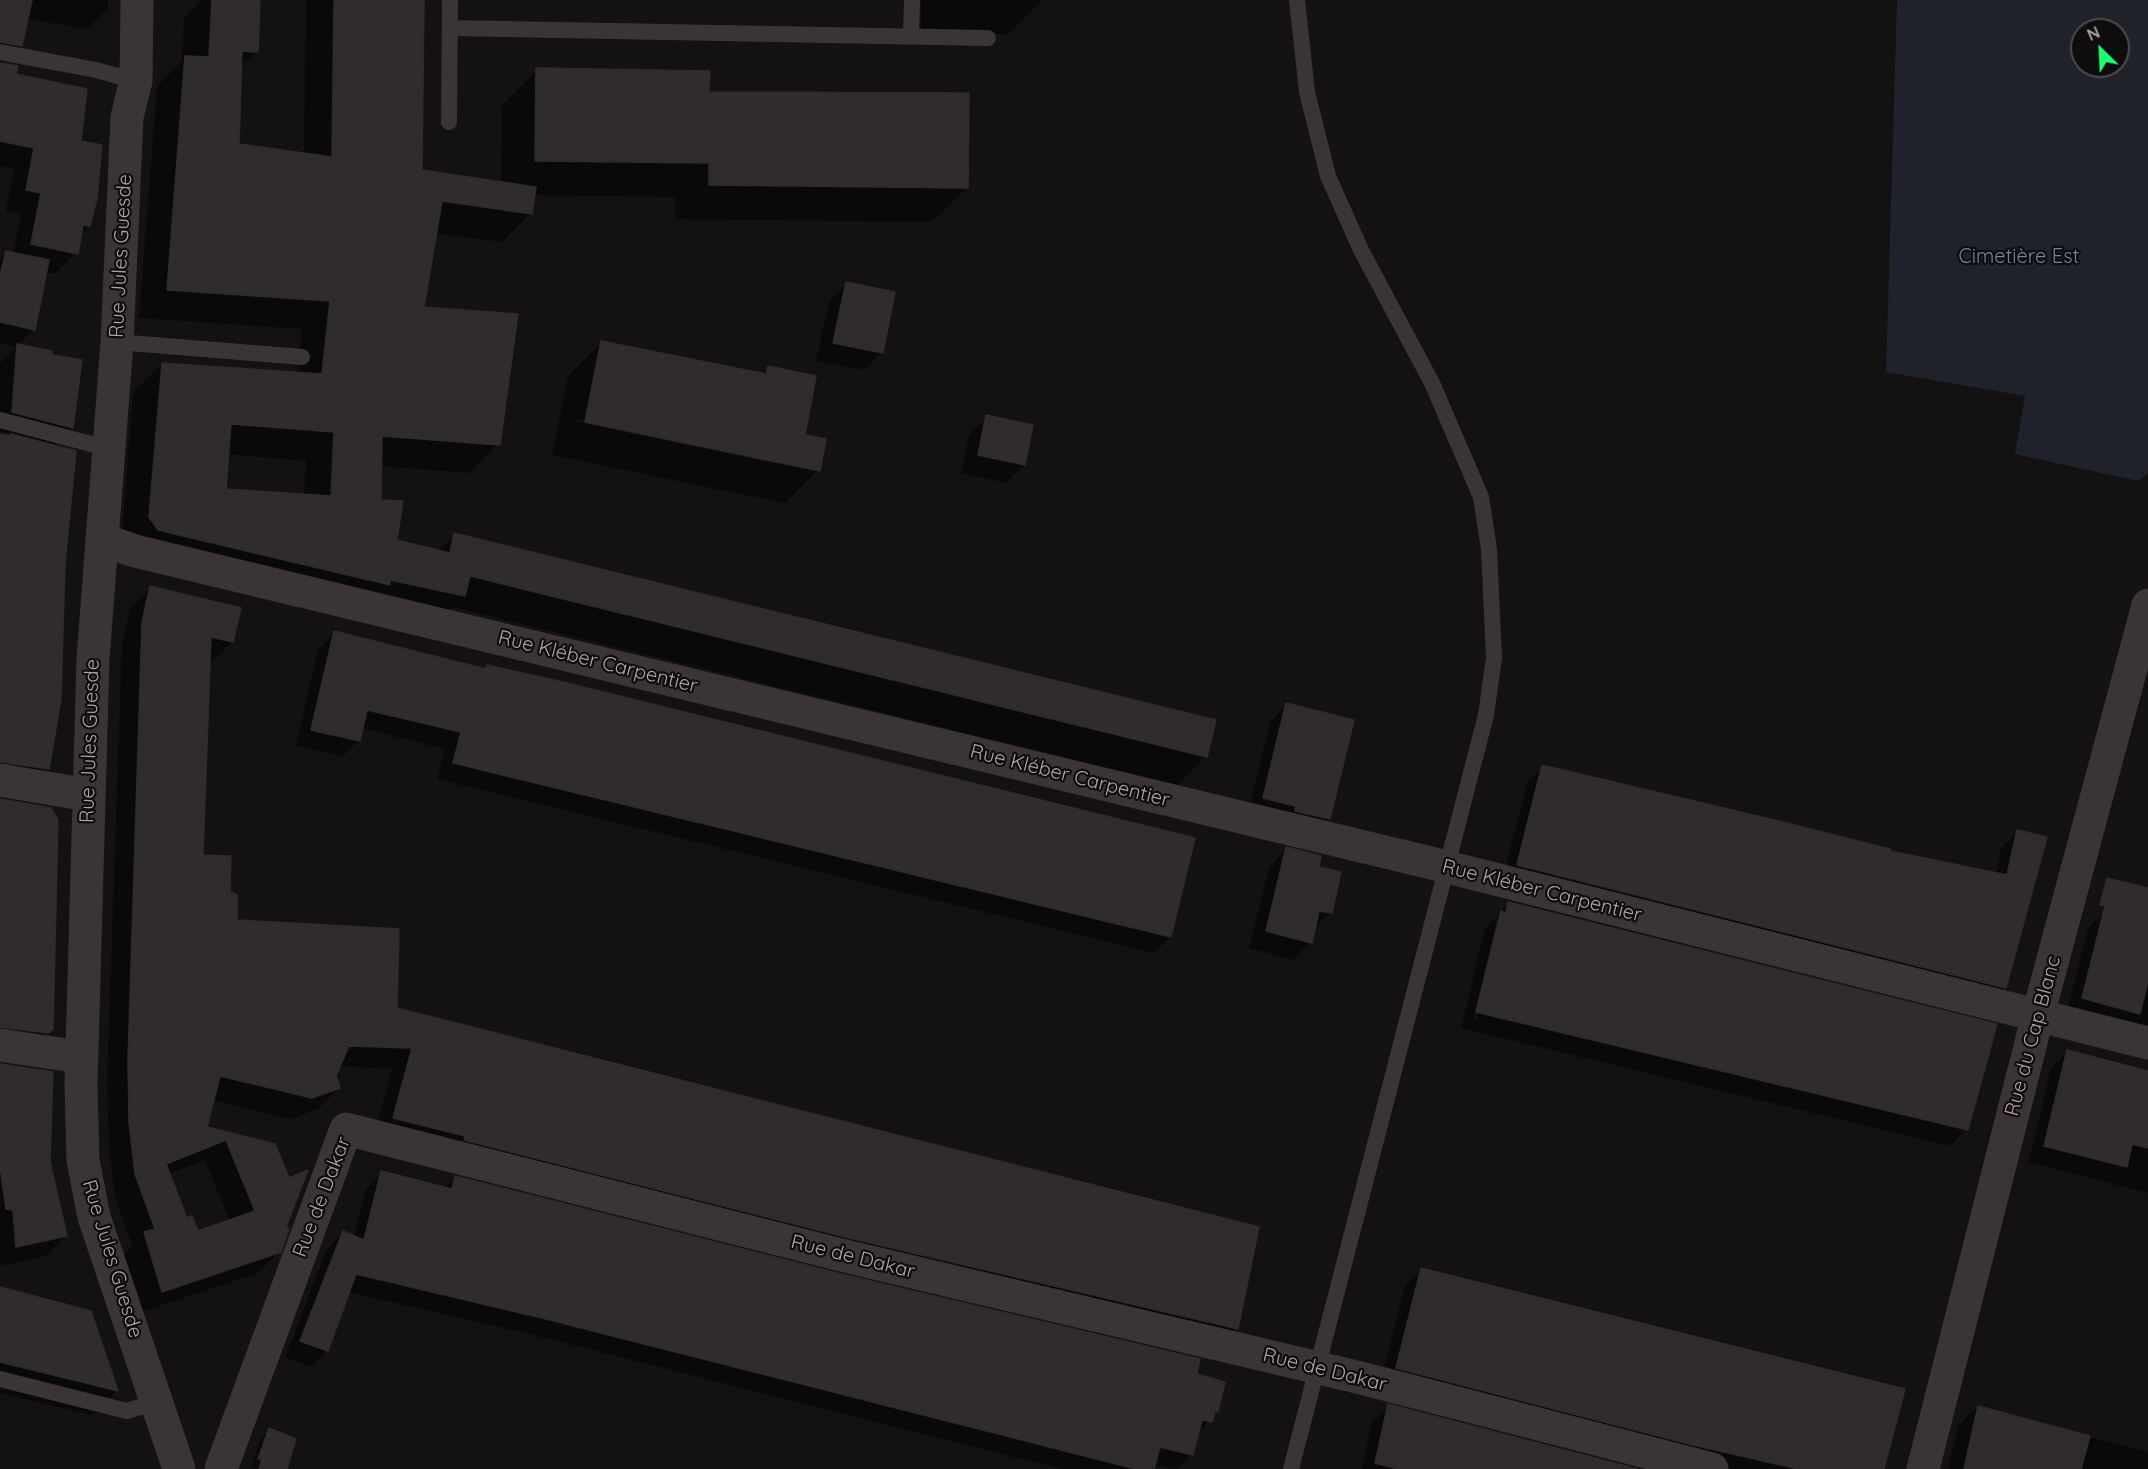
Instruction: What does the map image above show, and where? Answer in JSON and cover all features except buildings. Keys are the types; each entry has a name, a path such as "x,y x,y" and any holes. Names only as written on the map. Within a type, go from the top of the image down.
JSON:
{"street":[{"name":"Rue Jules Guesde","path":"137,0 136,81 127,117 117,342 102,540 88,795 80,1057 83,1160 94,1216 179,1469"},
{"name":"Rue Kléber Carpentier","path":"102,540 158,556 1446,867 2148,1043"},
{"name":"Rue du Cap Blanc","path":"1923,1469 2038,1015 2148,605"},
{"path":"0,780 88,795"},
{"path":"0,1045 80,1057"},
{"name":"Rue de Dakar","path":"221,1469 346,1129 853,1257 1315,1368 1712,1469"}],"lane":[{"path":"449,122 450,0"},
{"path":"911,36 912,0"},
{"path":"1291,1469 1315,1368 1486,715 1494,658 1489,549 1481,496 1432,382 1361,250 1328,176 1307,92 1297,0"},
{"path":"450,28 988,38"},
{"path":"0,52 96,70 136,81"},
{"path":"117,342 302,357"},
{"path":"0,420 110,449"},
{"path":"0,1378 128,1411 156,1401"}],"green space":[{"name":"Cimetière Est","path":"1897,0 2148,0 2148,473 2138,481 2015,454 2025,396 1886,372"}]}
